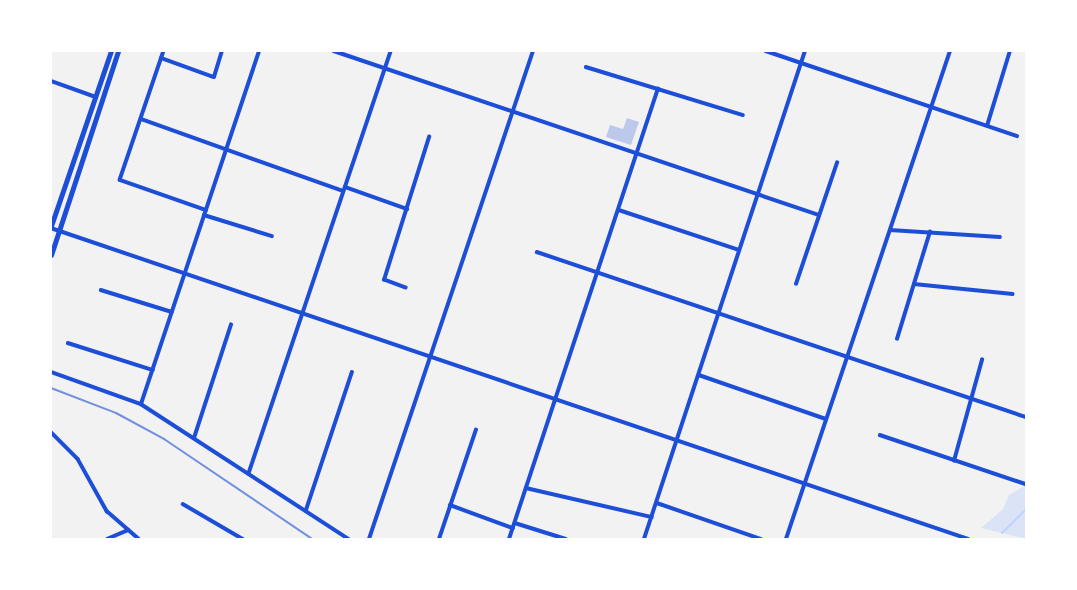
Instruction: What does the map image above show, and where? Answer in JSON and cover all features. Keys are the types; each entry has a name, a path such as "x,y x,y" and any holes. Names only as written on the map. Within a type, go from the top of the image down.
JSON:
{"main road":[{"path":"51,227 111,51"},
{"path":"51,255 118,51"}],"street":[{"path":"164,51 120,180 272,236"},
{"path":"161,58 214,77 222,51"},
{"path":"141,404 259,51"},
{"path":"334,51 818,215"},
{"path":"249,472 391,51"},
{"path":"369,539 428,356 533,51"},
{"path":"766,51 1017,136"},
{"path":"644,539 805,51"},
{"path":"786,539 950,51"},
{"path":"987,126 1010,51"},
{"path":"586,67 743,114"},
{"path":"51,81 96,97"},
{"path":"509,539 658,89"},
{"path":"141,119 407,209"},
{"path":"406,288 384,280 429,137"},
{"path":"796,284 837,163"},
{"path":"618,209 739,250"},
{"path":"51,227 955,537 968,539"},
{"path":"890,230 1000,237"},
{"path":"897,339 930,232"},
{"path":"537,252 720,311 1026,417"},
{"path":"914,284 1012,294"},
{"path":"101,290 172,312"},
{"path":"194,438 231,325"},
{"path":"68,343 153,370"},
{"path":"954,461 982,360"},
{"path":"51,372 141,404 349,539"},
{"path":"306,510 352,372"},
{"path":"699,375 827,419"},
{"path":"439,539 476,430"},
{"path":"51,432 78,459 107,511 139,539"},
{"path":"880,435 1026,484"},
{"path":"526,488 652,516"},
{"path":"657,503 761,539"},
{"path":"183,504 243,539"},
{"path":"450,505 566,539"},
{"path":"107,539 128,530"}],"shaded area":[{"path":"1026,485 1026,539 981,528 1003,509 1009,495"}],"building":[{"path":"627,118 639,122 631,145 606,137 610,125 623,129"}],"waterway":[{"path":"1002,533 1026,509"}],"railway":[{"path":"51,388 116,413 164,439 312,539"}]}
